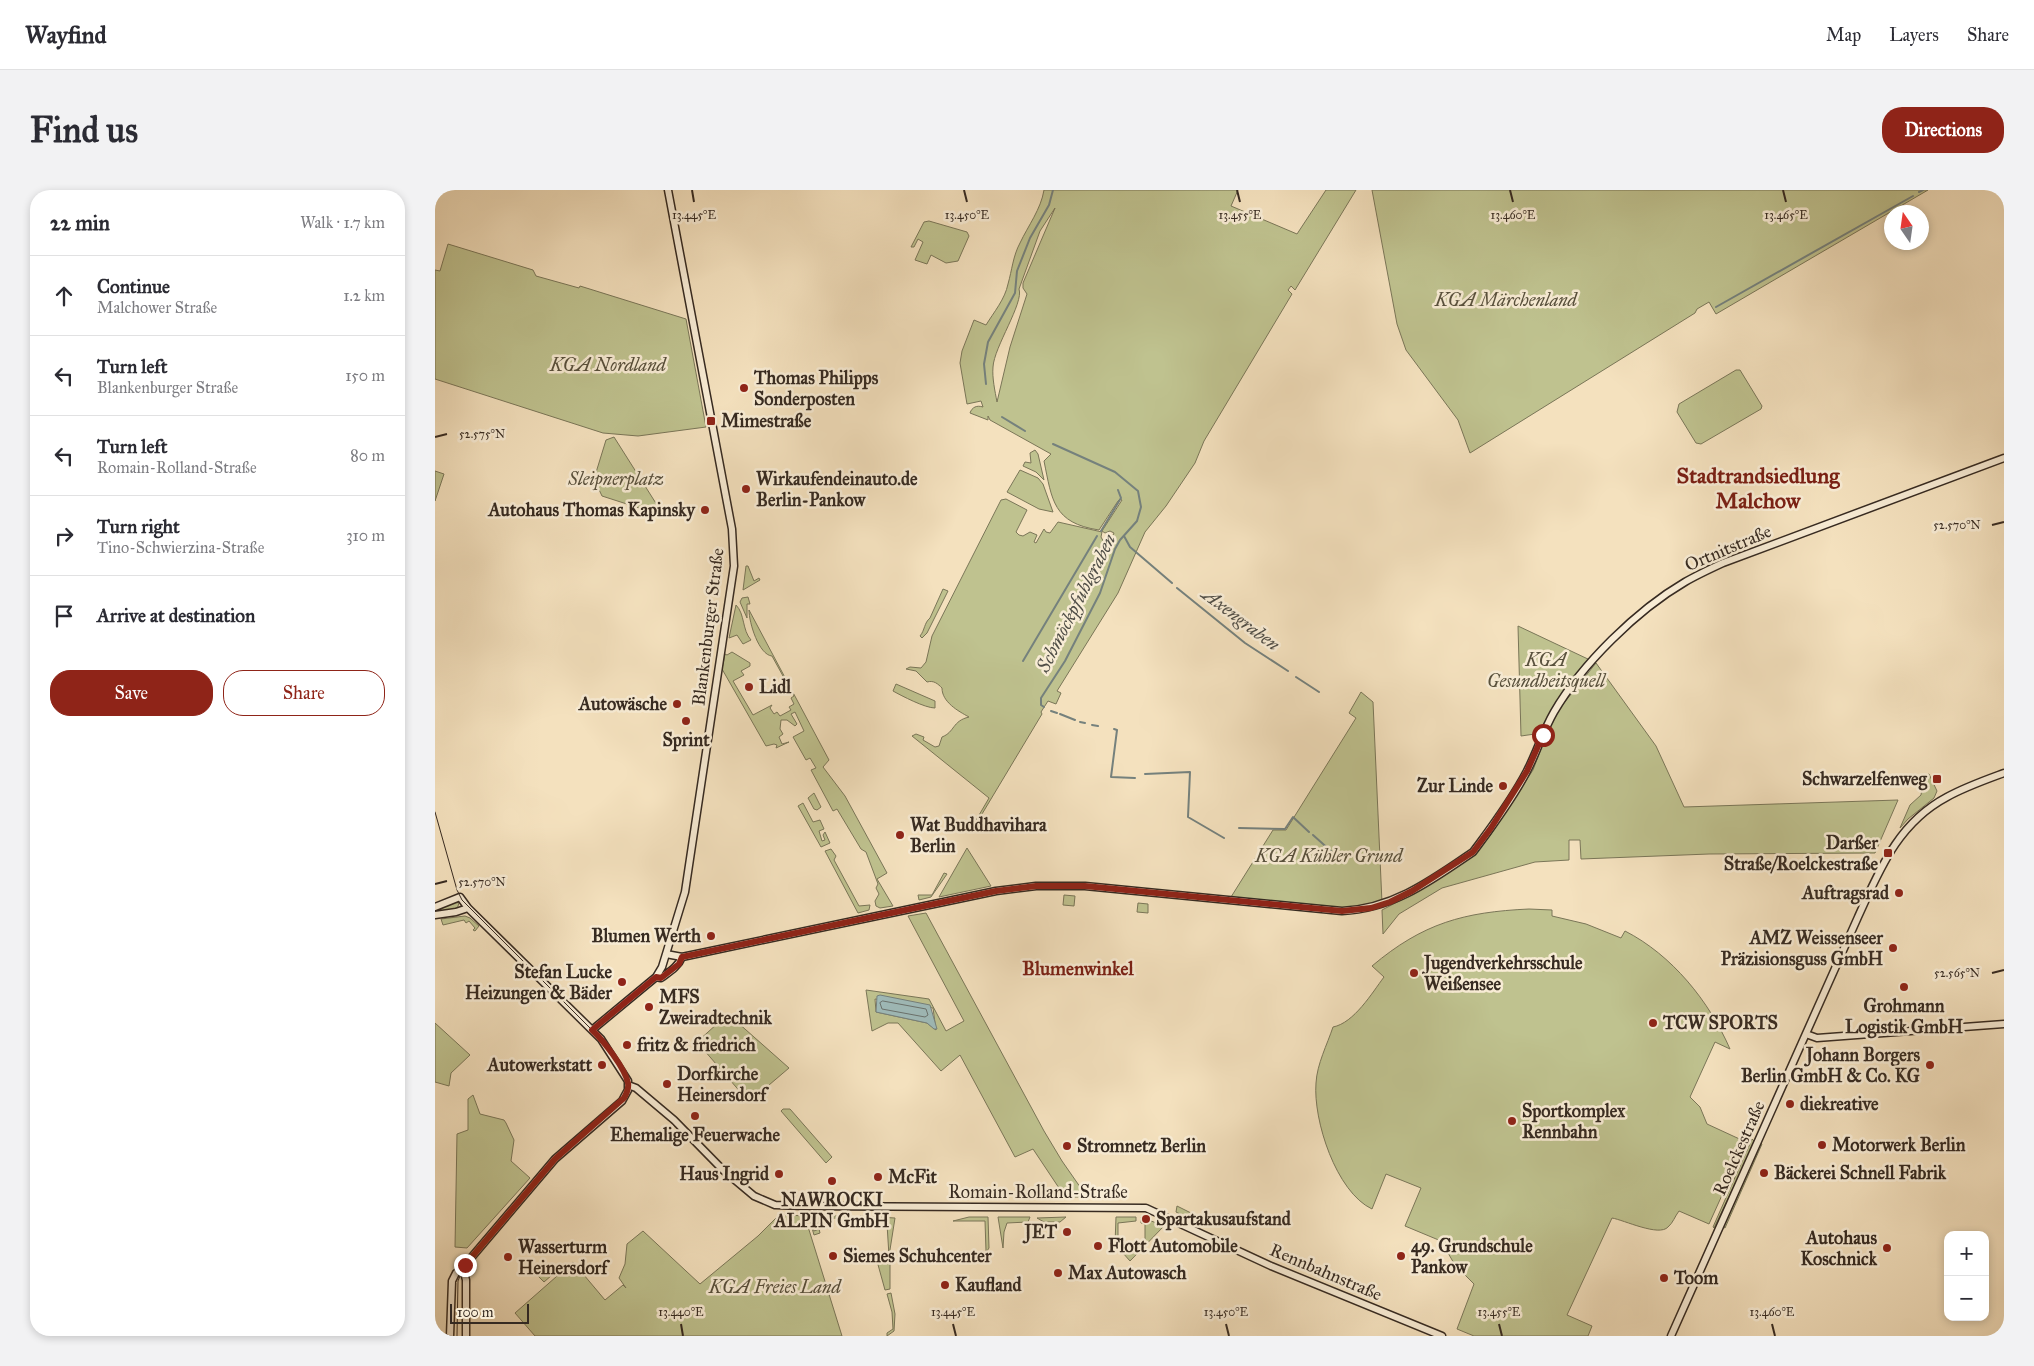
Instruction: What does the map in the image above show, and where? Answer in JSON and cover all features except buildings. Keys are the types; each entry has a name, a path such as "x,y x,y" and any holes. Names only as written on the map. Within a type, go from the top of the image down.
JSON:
{"main road":[{"name":"Blankenburger Straße","path":"592,1030 656,977 666,954 685,892 730,598 734,557 732,529 668,190"},
{"name":"Ortnitstraße","path":"682,957 996,891 1036,886 1085,886 1342,911 1356,911 1382,905 1412,891 1473,852 1527,771 1554,712 1567,692 1597,657 1641,613 1670,591 1705,571 2004,458"},
{"name":"Roelckestraße","path":"1671,1336 1889,853 1899,838 1914,823 1945,798 2004,773"},
{"name":"Romain-Rolland-Straße","path":"435,906 460,898 592,1030 606,1046 625,1075 628,1085 635,1088 674,1120 718,1165 758,1198 775,1205 1146,1208"},
{"path":"435,915 468,908"},
{"path":"666,954 682,957"},
{"name":"Blankenburger Straße","path":"656,977 661,978 665,975 679,964 682,957"},
{"path":"1806,1034 1817,1038 2004,1024"},
{"path":"449,1336 452,1281 456,1273 463,1268 560,1154 622,1101 627,1093 628,1085"},
{"name":"Rennbahnstraße","path":"1146,1208 1271,1266 1442,1336"},
{"path":"463,1268 467,1280 466,1336"}],"green space":[{"path":"1044,190 1238,190 1231,206 1297,234 1326,190 1356,190 1295,290 1291,286 1288,290 1292,294 1204,441 1195,463 1166,506 1145,532 1118,593 1057,691 1061,693 1056,704 1048,701 976,824 973,825 969,821 975,822 989,798 912,736 916,734 924,737 923,740 935,747 939,746 942,737 959,721 969,717 948,702 942,688 937,684 927,682 916,671 906,669 910,667 921,668 926,662 932,636 1001,500 1006,499 1027,510 1016,532 1023,536 1030,532 1037,535 1034,542 1036,543 1044,529 1050,533 1058,522 1102,532 1101,537 1107,548 1114,533 1102,531 1122,500 1118,501 1099,530 1072,522 1057,507 1049,487 1044,461 1051,454 990,420 988,416 988,420 970,413 975,407 983,407 981,401 967,404 960,363 962,351 974,320 986,325 1002,300 1007,290 1014,258","holes":["1055,208 1023,283 1023,288 1027,294 1010,347 997,402 993,376 995,358 1017,304 1019,289 1040,231"]},
{"name":"KGA Märchenland","path":"1372,190 1928,190 1902,205 1884,205 1884,216 1716,314 1709,302 1697,309 1695,313 1470,453 1458,420 1406,350 1397,324"},
{"path":"929,221 967,232 969,236 958,261 946,263 931,255 927,264 915,260 923,242 918,239 914,247 911,247 924,222"},
{"name":"KGA Nordland","path":"448,244 533,270 536,276 579,288 580,286 686,319 706,427 638,436 603,433 435,379 435,270 440,271"},
{"path":"1736,370 1740,370 1762,406 1761,409 1701,444 1696,443 1677,412 1679,404"},
{"name":"Sleipnerplatz","path":"614,437 664,516 602,496 594,479 606,440"},
{"path":"1035,450 1038,454 1044,480 1036,472 1023,466 1025,462 1031,463 1030,453"},
{"path":"1020,470 1038,478 1043,484 1053,512 1039,509 1007,492"},
{"path":"435,471 444,474 435,501"},
{"path":"746,566 748,566 754,581 759,578 760,580 743,590"},
{"path":"943,589 948,591 927,633 922,638 920,636"},
{"path":"748,597 750,604 747,604 747,618 740,602 742,598"},
{"path":"736,605 751,640 743,644 737,635 729,638"},
{"path":"749,610 829,760 823,767 845,796 887,873 877,879 893,906 880,908 876,906 875,901 879,894 876,888 878,884 866,852 861,849 837,809 833,811 811,770 816,768 810,758 806,760 793,737 804,731 795,712 791,714 797,724 795,726 787,720 781,720 780,729 783,734 779,737 782,744 789,742 776,748 777,745 774,744 766,746 722,669 725,654 727,655 732,652 750,663 750,666 741,671 744,675 733,681 753,715 772,705 770,708 774,714 777,712 780,716 791,710 789,707 794,704 791,698 794,696 772,656 767,654 759,644 753,630"},
{"name":"KGA Gesundheitsquell","path":"1518,626 1590,660 1561,696 1549,714 1539,735 1521,736"},
{"name":"KGA Gesundheitsquell","path":"1596,663 1656,746 1684,807 1898,800 1875,853 1709,854 1581,859 1580,840 1569,840 1569,860 1535,862 1442,888 1399,914 1383,934 1382,910 1407,897 1464,860 1479,849 1490,836 1533,770 1551,722"},
{"path":"896,684 935,701 935,708 920,704 893,691"},
{"name":"KGA Kühler Grund","path":"1361,692 1373,702 1382,903 1341,909 1231,897 1273,830 1286,830 1356,718 1349,713"},
{"path":"1929,774 1937,791 1934,798 1900,828 1910,805 1921,795 1924,776"},
{"path":"814,793 821,807 817,810 814,809 808,798"},
{"path":"803,803 813,822 820,820 824,829 819,831 822,841 825,840 823,835 825,832 830,843 821,847 798,806"},
{"path":"967,848 991,886 939,897"},
{"path":"831,849 836,856 834,860 859,906 870,905 869,910 858,913 825,851"},
{"path":"944,873 947,874 931,897 919,900 918,895 932,895"},
{"path":"1064,895 1075,896 1074,906 1063,905"},
{"path":"454,902 459,903 457,909 435,911 435,909"},
{"path":"1138,903 1148,904 1148,913 1137,912"},
{"name":"Sportkomplex Rennbahn","path":"1529,909 1552,910 1552,916 1586,924 1621,938 1625,931 1658,953 1687,981 1711,1014 1730,1049 1715,1042 1690,1097 1700,1107 1707,1124 1746,1142 1709,1224 1679,1211 1670,1225 1664,1230 1649,1229 1612,1218 1567,1315 1592,1326 1588,1336 1474,1336 1457,1329 1474,1284 1455,1265 1441,1241 1405,1226 1421,1188 1386,1174 1372,1209 1359,1200 1348,1187 1329,1154 1318,1116 1316,1083 1318,1069 1333,1027 1348,1020 1355,1014 1384,977 1372,966 1409,939 1445,922 1484,913"},
{"path":"926,913 1044,1131 1085,1194 1090,1197 1065,1197 1033,1149 1015,1157 960,1055 941,1071 898,1023 888,1023 872,1031 866,990 929,999 946,1031 964,1021 908,916","holes":["875,999 933,1008 936,1030 927,1023 876,1012"]},
{"path":"465,916 479,926 475,931 473,930 475,928 469,921 466,923 464,920 443,925 441,919"},
{"path":"728,1014 789,1068 749,1102 697,1042"},
{"path":"435,1023 470,1055 451,1073 449,1086 435,1082"},
{"path":"473,1095 480,1114 504,1120 514,1140 511,1161 530,1178 467,1248 455,1247 457,1134 468,1130 468,1099"},
{"path":"783,1109 790,1109 832,1157 826,1163 781,1111"},
{"path":"1752,1139 1755,1142 1714,1228 1713,1227"},
{"path":"1762,1144 1725,1228 1723,1227"},
{"path":"1177,1206 1191,1213 1190,1215 1194,1217 1195,1215 1207,1221 1204,1226 1176,1212"},
{"name":"KGA Freies Land","path":"779,1215 812,1216 812,1219 816,1219 816,1216 852,1216 854,1224 844,1226 847,1224 845,1219 834,1218 812,1225 814,1231 819,1229 820,1233 814,1235 810,1221 805,1217 842,1336 535,1336 515,1313 573,1262 605,1300 623,1285 626,1288 619,1278 625,1264 627,1244 643,1231 700,1284 758,1236"},
{"path":"860,1216 895,1218 889,1256 887,1224 883,1224 883,1221 864,1221 862,1224"},
{"path":"969,1217 988,1217 989,1248 987,1251 985,1221 953,1221"},
{"path":"998,1217 1030,1217 1028,1222 1007,1223 1004,1232 1003,1248"},
{"path":"1066,1217 1060,1222 1044,1222 1037,1218"},
{"path":"1116,1217 1136,1217 1136,1221 1118,1223 1118,1244 1127,1247 1128,1250 1138,1250 1139,1247 1145,1245 1145,1224 1141,1223 1141,1217 1164,1226 1130,1261 1115,1244"},
{"path":"883,1258 890,1258 890,1289 885,1290 877,1261 883,1261"},
{"path":"542,1265 549,1268 552,1275 544,1282 534,1272"},
{"path":"891,1293 895,1314 894,1331 887,1336 887,1333 893,1329 892,1312 887,1294"}],"water":[{"path":"877,996 930,1005 937,1029 934,1029 927,1023 876,1012"}],"waterway":[{"name":"Schmöckpfuhlgraben","path":"986,384 984,364 988,342 1015,293 1017,271 1030,238 1049,205 1053,190"},
{"path":"1919,192 1923,190"},
{"path":"1716,307 1913,196"},
{"name":"Schmöckpfuhlgraben","path":"1002,417 1025,431"},
{"name":"Schmöckpfuhlgraben","path":"1044,707 1041,705 1041,698 1065,661 1100,593 1115,549 1120,540 1137,521 1141,507 1138,491 1115,472 1053,444"},
{"path":"1101,531 1121,498 1118,490"},
{"path":"1023,661 1097,536"},
{"name":"Axengraben","path":"1124,536 1130,547 1172,583"},
{"name":"Axengraben","path":"1177,588 1245,643 1288,671"},
{"name":"Axengraben","path":"1296,677 1319,692"},
{"name":"Schmöckpfuhlgraben","path":"1051,711 1057,713"},
{"name":"Schmöckpfuhlgraben","path":"1060,714 1075,720"},
{"name":"Schmöckpfuhlgraben","path":"1080,722 1085,723"},
{"name":"Schmöckpfuhlgraben","path":"1092,725 1098,726"},
{"name":"Schmöckpfuhlgraben","path":"1114,729 1117,730 1111,777 1135,778"},
{"name":"Schmöckpfuhlgraben","path":"1145,774 1190,772 1188,817 1224,838"},
{"name":"Schmöckpfuhlgraben","path":"1239,828 1285,829 1293,817 1309,832"},
{"name":"Schmöckpfuhlgraben","path":"1313,835 1341,860"}],"tram line":[{"path":"435,812 457,890 462,900 606,1044 629,1081 628,1094 623,1101 564,1148 463,1268 458,1281 457,1336"}],"place":[{"name":"Thomas Philipps Sonderposten","path":"744,388"},
{"name":"Mimestraße","path":"711,421"},
{"name":"Wirkaufendeinauto.de Berlin-Pankow","path":"746,489"},
{"name":"Autohaus Thomas Kapinsky","path":"705,510"},
{"name":"Lidl","path":"749,687"},
{"name":"Autowäsche","path":"677,704"},
{"name":"Sprint","path":"686,721"},
{"name":"Schwarzelfenweg","path":"1937,779"},
{"name":"Zur Linde","path":"1503,786"},
{"name":"Wat Buddhavihara Berlin","path":"900,835"},
{"name":"Darßer Straße/Roelckestraße","path":"1888,853"},
{"name":"Auftragsrad","path":"1899,893"},
{"name":"Blumen Werth","path":"711,936"},
{"name":"AMZ Weissenseer Präzisionsguss GmbH","path":"1893,948"},
{"name":"Jugendverkehrsschule Weißensee","path":"1414,973"},
{"name":"Stefan Lucke Heizungen & Bäder","path":"622,982"},
{"name":"Grohmann Logistik GmbH","path":"1904,987"},
{"name":"MFS Zweiradtechnik","path":"649,1007"},
{"name":"TCW SPORTS","path":"1653,1023"},
{"name":"fritz & friedrich","path":"627,1045"},
{"name":"Autowerkstatt","path":"602,1065"},
{"name":"Johann Borgers Berlin GmbH & Co. KG","path":"1930,1065"},
{"name":"Dorfkirche Heinersdorf","path":"667,1084"},
{"name":"diekreative","path":"1790,1104"},
{"name":"Ehemalige Feuerwache","path":"695,1116"},
{"name":"Sportkomplex Rennbahn","path":"1512,1121"},
{"name":"Motorwerk Berlin","path":"1822,1145"},
{"name":"Stromnetz Berlin","path":"1067,1146"},
{"name":"Bäckerei Schnell Fabrik","path":"1764,1173"},
{"name":"Haus Ingrid","path":"779,1174"},
{"name":"McFit","path":"878,1177"},
{"name":"NAWROCKI ALPIN GmbH","path":"832,1181"},
{"name":"Spartakusaufstand","path":"1146,1219"},
{"name":"JET","path":"1067,1232"},
{"name":"Flott Automobile","path":"1098,1246"},
{"name":"Autohaus Koschnick","path":"1887,1248"},
{"name":"Siemes Schuhcenter","path":"833,1256"},
{"name":"49. Grundschule Pankow","path":"1401,1256"},
{"name":"Wasserturm Heinersdorf","path":"508,1257"},
{"name":"Max Autowasch","path":"1058,1273"},
{"name":"Toom","path":"1664,1278"},
{"name":"Kaufland","path":"945,1285"}],"district":[{"name":"Stadtrandsiedlung Malchow","path":"1758,488"},
{"name":"Blumenwinkel","path":"1078,968"}],"route":[{"path":"465,1265 555,1159 624,1098 628,1088 627,1078 601,1039 592,1030 653,982 656,977 661,978 679,964 682,957 996,891 1036,886 1085,886 1342,911 1371,908 1390,902 1412,891 1473,852 1491,828 1527,771 1543,735"}]}
